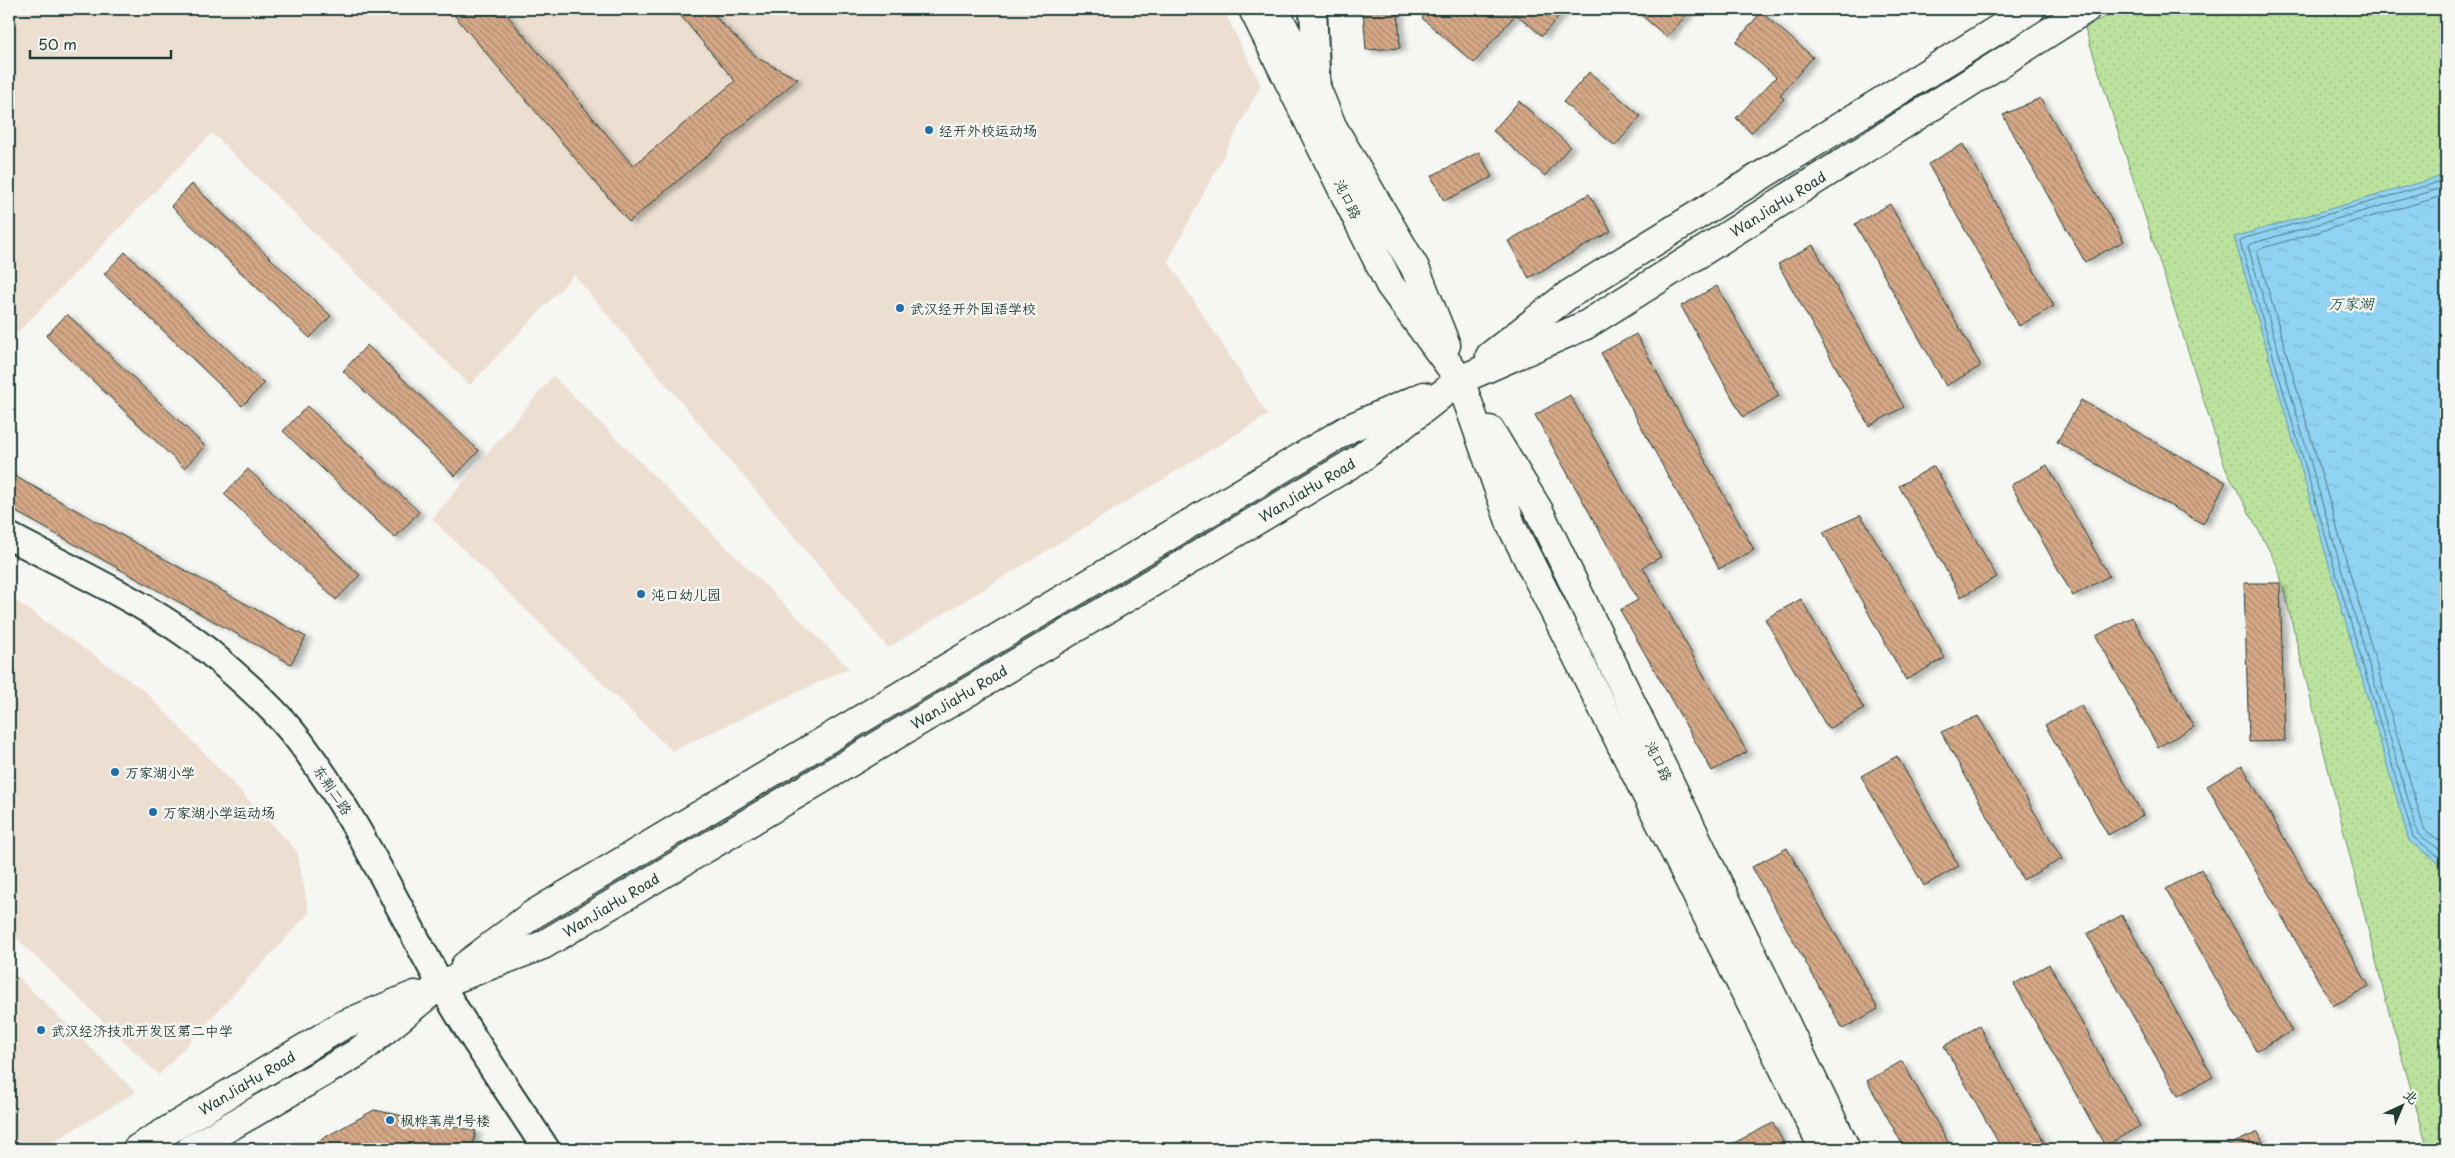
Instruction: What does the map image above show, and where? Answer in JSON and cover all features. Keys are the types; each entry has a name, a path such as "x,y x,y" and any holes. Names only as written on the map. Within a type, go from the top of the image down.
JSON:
{"main road":[{"name":"沌口路","path":"1252,9 1306,91"},
{"name":"沌口路","path":"1274,9 1306,91 1390,285 1460,380 1539,511 1846,1149"},
{"name":"WanJiaHu Road","path":"1460,380 1568,295 2031,9"},
{"name":"WanJiaHu Road","path":"191,1149 358,1053 441,984 532,914 1350,428 1586,325 2086,9"},
{"name":"沌口路","path":"1460,380 1512,527 1824,1149"},
{"name":"WanJiaHu Road","path":"137,1149 343,1024 441,984"}],"street":[{"path":"1306,91 1313,9"},
{"name":"东荆二路","path":"9,536 168,623 213,656 258,696 300,742 342,803 372,853 441,984 546,1149"}],"shaded area":[{"name":"武汉经开外国语学校","path":"9,9 1223,9 1261,85 1168,261 1268,415 888,648 574,275 470,385 212,133 9,341"},
{"name":"沌口幼儿园","path":"553,376 849,668 672,751 432,519"},
{"name":"万家湖小学","path":"9,596 146,692 297,851 309,913 159,1075 9,931"},
{"name":"武汉经济技术开发区第二中学","path":"9,968 136,1092 41,1149 9,1149"}],"green space":[{"path":"2118,9 2446,9 2446,1149 2428,1149 2386,1001 2278,567 2225,467 2085,28"}],"water":[{"name":"万家湖","path":"2446,175 2446,868 2409,841 2234,237"}],"building":[{"path":"449,9 502,9 633,166 735,81 675,9 711,9 720,22 759,59 798,79 629,222"},
{"path":"1363,9 1398,9 1400,48 1366,50"},
{"path":"1430,9 1565,9 1542,36 1516,14 1474,63 1422,18"},
{"path":"1634,9 1692,9 1667,37"},
{"path":"1761,12 1813,57 1780,95 1784,99 1751,133 1736,118 1776,77 1736,42"},
{"path":"1589,72 1641,116 1615,146 1563,102"},
{"path":"2040,98 2124,241 2085,262 2003,115"},
{"path":"1519,101 1570,146 1545,176 1493,131"},
{"path":"1963,144 2054,306 2019,326 1928,164"},
{"path":"1479,152 1492,177 1444,201 1431,176"},
{"path":"192,184 331,316 310,338 171,206"},
{"path":"1589,194 1611,231 1529,278 1508,241"},
{"path":"1890,204 1981,366 1946,386 1855,224"},
{"path":"1813,245 1904,407 1869,426 1778,264"},
{"path":"125,252 264,384 242,406 104,274"},
{"path":"1717,286 1779,396 1743,417 1681,306"},
{"path":"67,314 205,446 184,468 46,336"},
{"path":"1636,334 1754,550 1719,569 1601,353"},
{"path":"367,345 479,451 455,476 343,371"},
{"path":"1570,395 1661,557 1643,567 1747,752 1712,771 1620,610 1638,600 1535,415"},
{"path":"2081,400 2226,482 2203,524 2057,442"},
{"path":"307,406 419,512 395,538 283,431"},
{"path":"2047,465 2109,576 2073,596 2011,485"},
{"path":"1934,466 1997,577 1961,597 1899,486"},
{"path":"248,469 360,575 336,600 224,494"},
{"path":"9,473 306,637 291,664 9,508"},
{"path":"1861,515 1945,658 1906,680 1823,532"},
{"path":"2244,583 2280,583 2285,741 2249,742"},
{"path":"1801,599 1864,709 1828,729 1765,619"},
{"path":"2132,617 2194,727 2158,747 2096,636"},
{"path":"2081,705 2143,815 2108,835 2045,725"},
{"path":"1978,716 2062,859 2023,880 1941,732"},
{"path":"1897,756 1959,866 1924,886 1861,776"},
{"path":"2242,765 2369,986 2333,1006 2207,786"},
{"path":"1787,848 1878,1009 1843,1029 1752,867"},
{"path":"2201,869 2292,1031 2256,1051 2166,889"},
{"path":"2122,915 2213,1077 2178,1096 2087,934"},
{"path":"2049,964 2140,1126 2105,1146 2014,984"},
{"path":"1979,1026 2048,1149 2002,1149 1944,1046"},
{"path":"1902,1061 1952,1149 1905,1149 1867,1081"},
{"name":"枫桦苇岸1号楼","path":"374,1110 476,1131 472,1149 304,1149"},
{"path":"1773,1123 1787,1149 1722,1149"},
{"path":"2258,1132 2266,1149 2220,1149"}],"place":[{"name":"经开外校运动场","path":"929,130"},
{"name":"武汉经开外国语学校","path":"900,308"},
{"name":"沌口幼儿园","path":"641,594"},
{"name":"万家湖小学","path":"115,772"},
{"name":"万家湖小学运动场","path":"153,812"},
{"name":"武汉经济技术开发区第二中学","path":"41,1030"},
{"name":"枫桦苇岸1号楼","path":"390,1120"}]}
